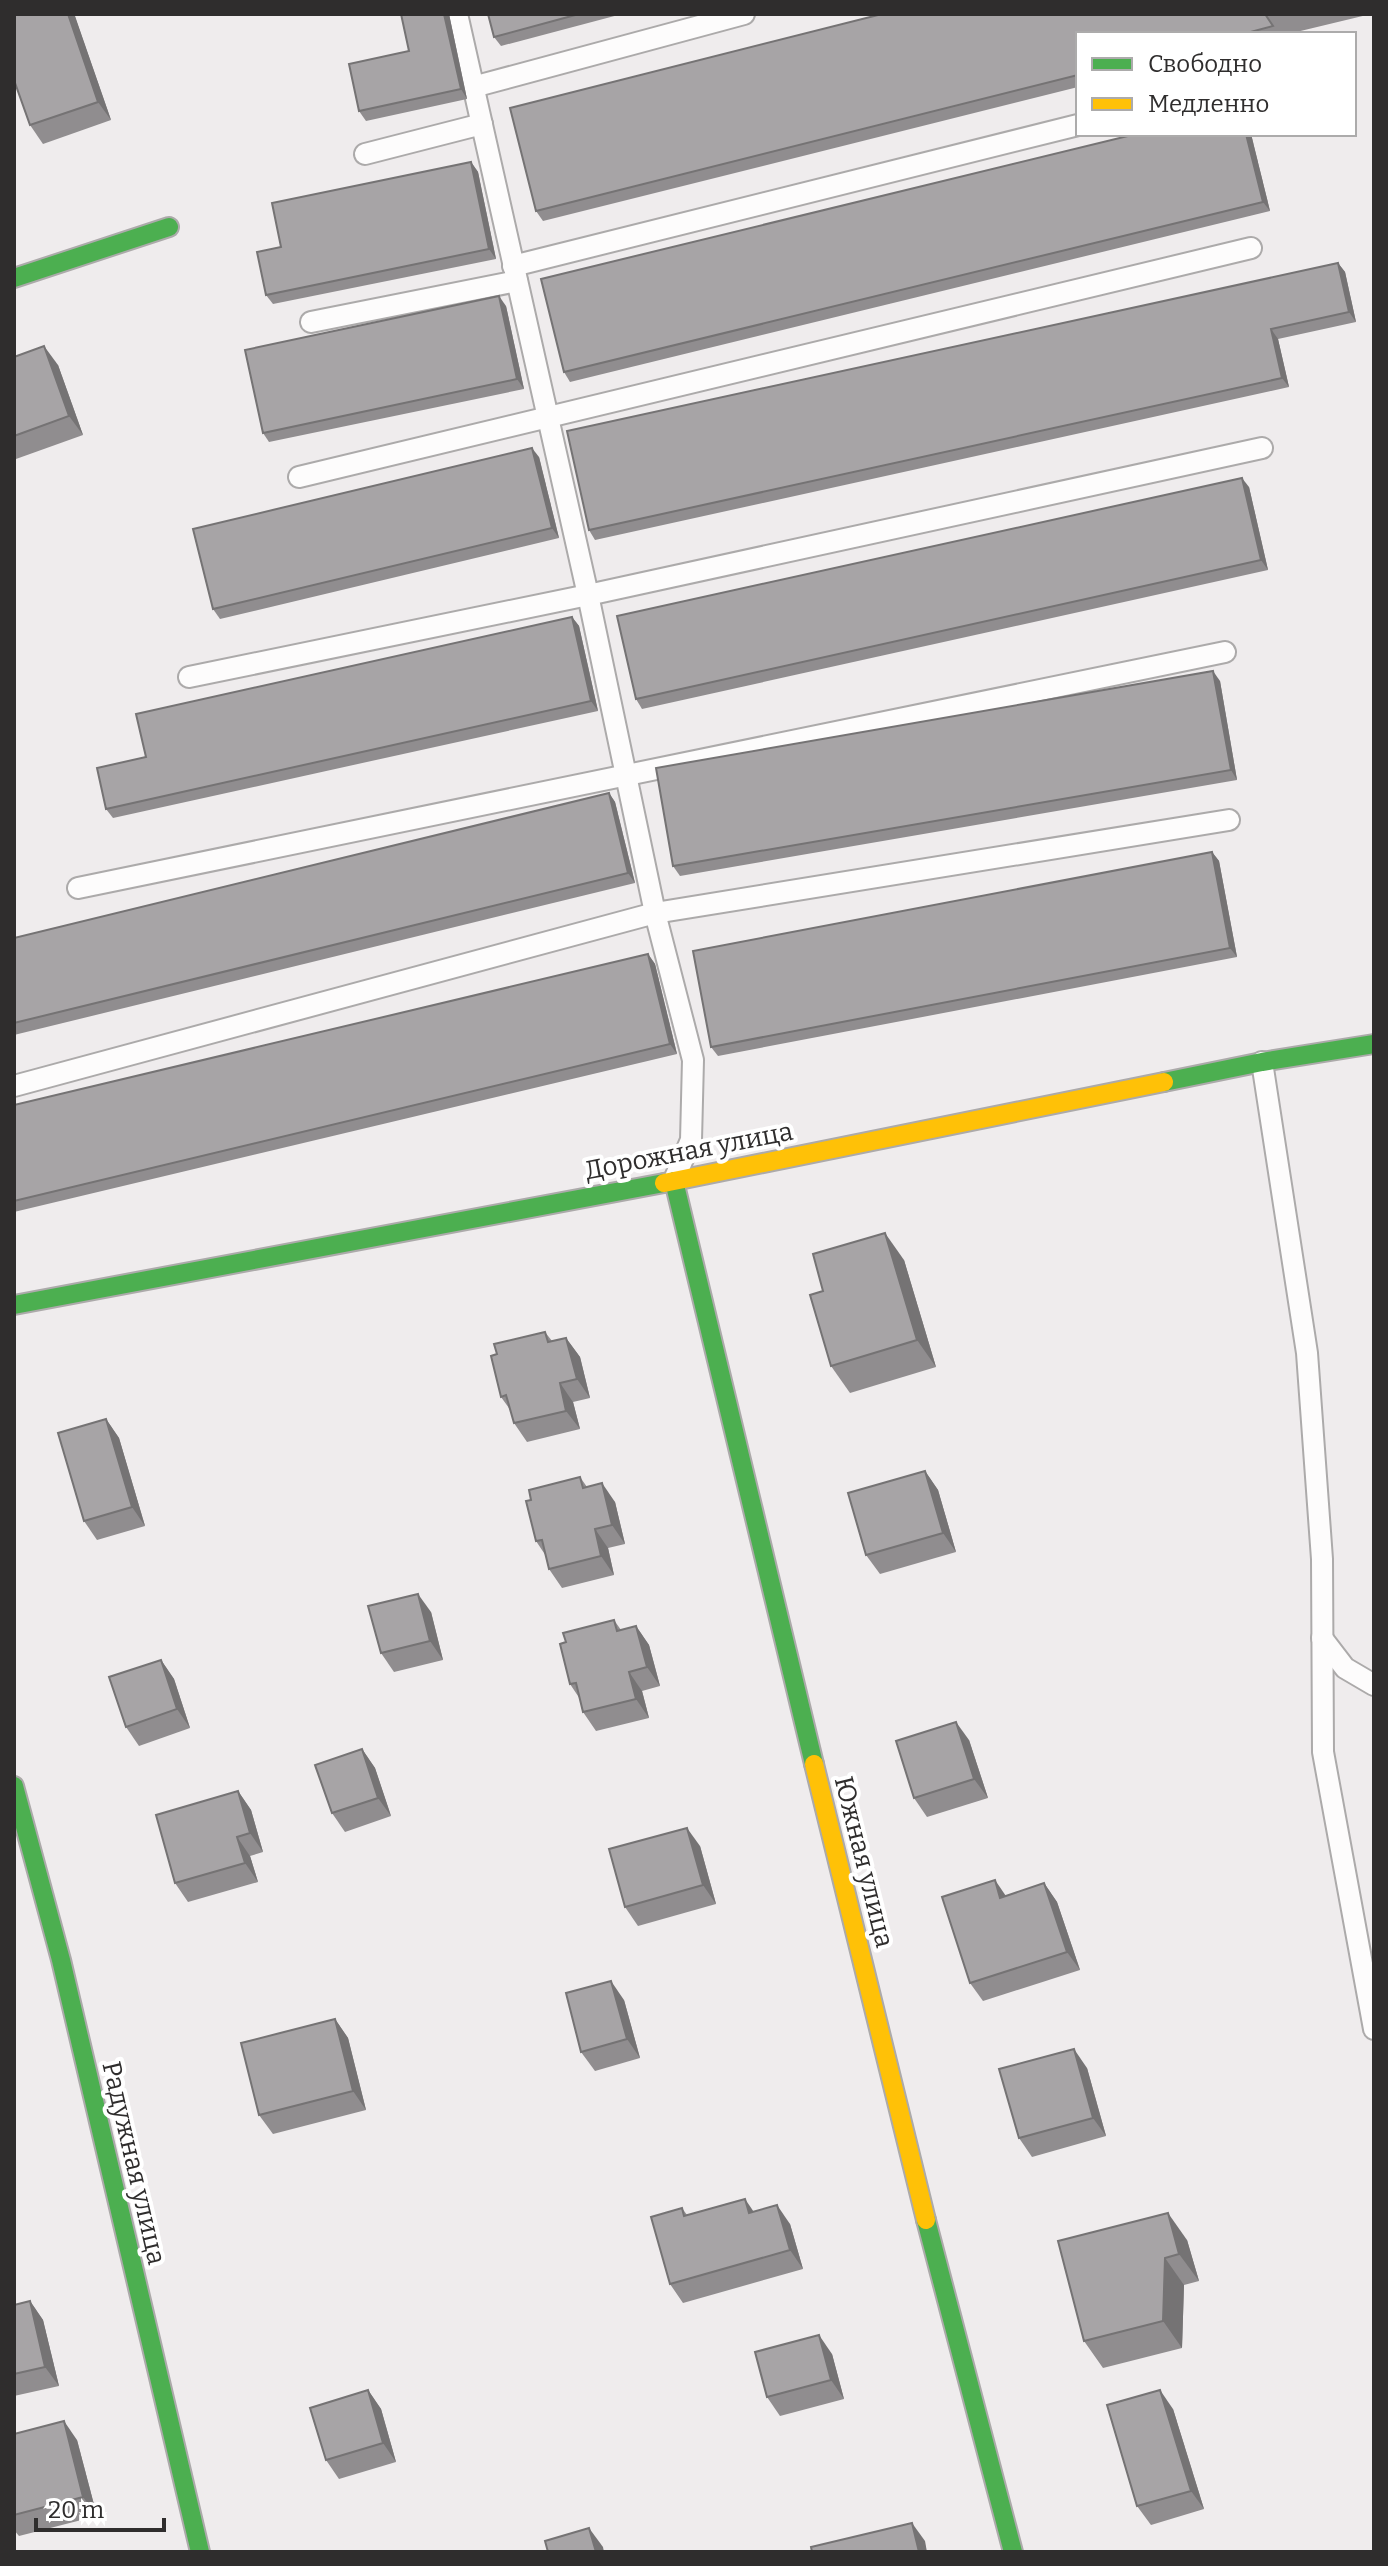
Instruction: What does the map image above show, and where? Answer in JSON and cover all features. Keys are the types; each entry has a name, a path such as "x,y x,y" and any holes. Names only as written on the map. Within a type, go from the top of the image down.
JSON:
{"street":[{"path":"14,278 169,227"},
{"name":"Дорожная улица","path":"14,1305 674,1181 1262,1062 1374,1044"},
{"name":"Южная улица","path":"674,1181 891,2084 1013,2552"},
{"name":"Радужная улица","path":"14,1786 61,1960 200,2552"}],"lane":[{"path":"457,14 588,595 655,913 693,1060 691,1140 674,1181"},
{"path":"473,87 744,14"},
{"path":"365,154 482,124"},
{"path":"311,322 515,274 1076,126"},
{"path":"299,477 1251,248"},
{"path":"189,677 588,595 1262,448"},
{"path":"78,888 1225,652"},
{"path":"14,1086 655,913 1229,820"},
{"path":"1262,1062 1307,1353 1322,1559 1323,1752 1374,2029"},
{"path":"1322,1638 1345,1668 1374,1685"}],"building":[{"path":"14,14 68,14 98,102 30,125 14,80"},
{"path":"401,14 444,14 461,89 359,111 349,64 409,51"},
{"path":"488,14 579,14 494,37"},
{"path":"882,14 1265,14 1273,26 1250,32 1076,32 1076,76 536,211 510,108"},
{"path":"1128,136 1246,136 1263,202 564,372 541,279"},
{"path":"471,162 489,249 266,295 257,252 281,247 272,203"},
{"path":"1338,263 1349,312 1271,329 1282,378 589,530 567,431"},
{"path":"499,296 517,379 263,433 245,350"},
{"path":"44,346 69,416 14,436 14,357"},
{"path":"532,448 552,528 213,609 193,529"},
{"path":"1242,478 1261,560 636,699 617,616"},
{"path":"572,617 591,701 106,809 97,768 146,757 136,714"},
{"path":"1213,671 1231,770 673,866 656,768"},
{"path":"609,793 628,873 14,1023 14,938"},
{"path":"1212,852 1230,948 711,1047 693,951"},
{"path":"648,954 670,1044 14,1201 14,1105"},
{"path":"885,1233 917,1340 831,1366 810,1295 823,1291 813,1254"},
{"path":"545,1332 548,1342 566,1338 577,1379 560,1383 566,1411 514,1423 506,1395 501,1397 491,1356 497,1354 494,1344"},
{"path":"106,1419 132,1507 84,1521 58,1433"},
{"path":"925,1471 943,1533 866,1555 848,1493"},
{"path":"580,1477 583,1488 602,1483 612,1525 595,1529 601,1556 549,1569 542,1540 536,1541 526,1501 531,1500 529,1490"},
{"path":"418,1594 430,1641 381,1653 368,1606"},
{"path":"614,1620 617,1631 636,1626 647,1667 629,1672 636,1699 583,1712 576,1683 570,1684 560,1644 566,1642 563,1633"},
{"path":"161,1660 177,1709 126,1727 109,1677"},
{"path":"956,1722 974,1779 914,1798 896,1741"},
{"path":"362,1749 378,1798 332,1813 315,1765"},
{"path":"238,1791 250,1833 237,1837 245,1863 175,1883 156,1815"},
{"path":"687,1828 703,1885 625,1907 609,1849"},
{"path":"995,1880 1000,1898 1044,1883 1067,1952 970,1983 942,1897"},
{"path":"611,1981 627,2039 581,2052 566,1993"},
{"path":"335,2019 353,2091 259,2115 241,2043"},
{"path":"1074,2049 1093,2118 1019,2138 999,2069"},
{"path":"745,2199 749,2213 777,2205 790,2250 670,2284 651,2217 682,2208 684,2216"},
{"path":"1168,2213 1179,2254 1165,2258 1163,2321 1084,2341 1058,2241"},
{"path":"30,2301 45,2367 14,2374 14,2305"},
{"path":"819,2335 831,2380 767,2397 755,2352"},
{"path":"368,2390 383,2443 326,2460 310,2408"},
{"path":"1160,2390 1191,2491 1137,2506 1107,2405"},
{"path":"64,2421 83,2497 14,2515 14,2434"},
{"path":"912,2523 919,2552 812,2552 811,2547"},
{"path":"589,2528 596,2552 548,2552 545,2541"}],"traffic: fast":[{"path":"14,278 169,227"},
{"path":"1164,1082 1374,1044"},
{"path":"674,1181 814,1764"},
{"path":"14,1305 664,1183"},
{"path":"14,1786 61,1960 200,2552"},
{"path":"926,2220 1013,2552"}],"traffic: slow":[{"path":"664,1183 1164,1082"},
{"path":"814,1764 926,2220"}]}
